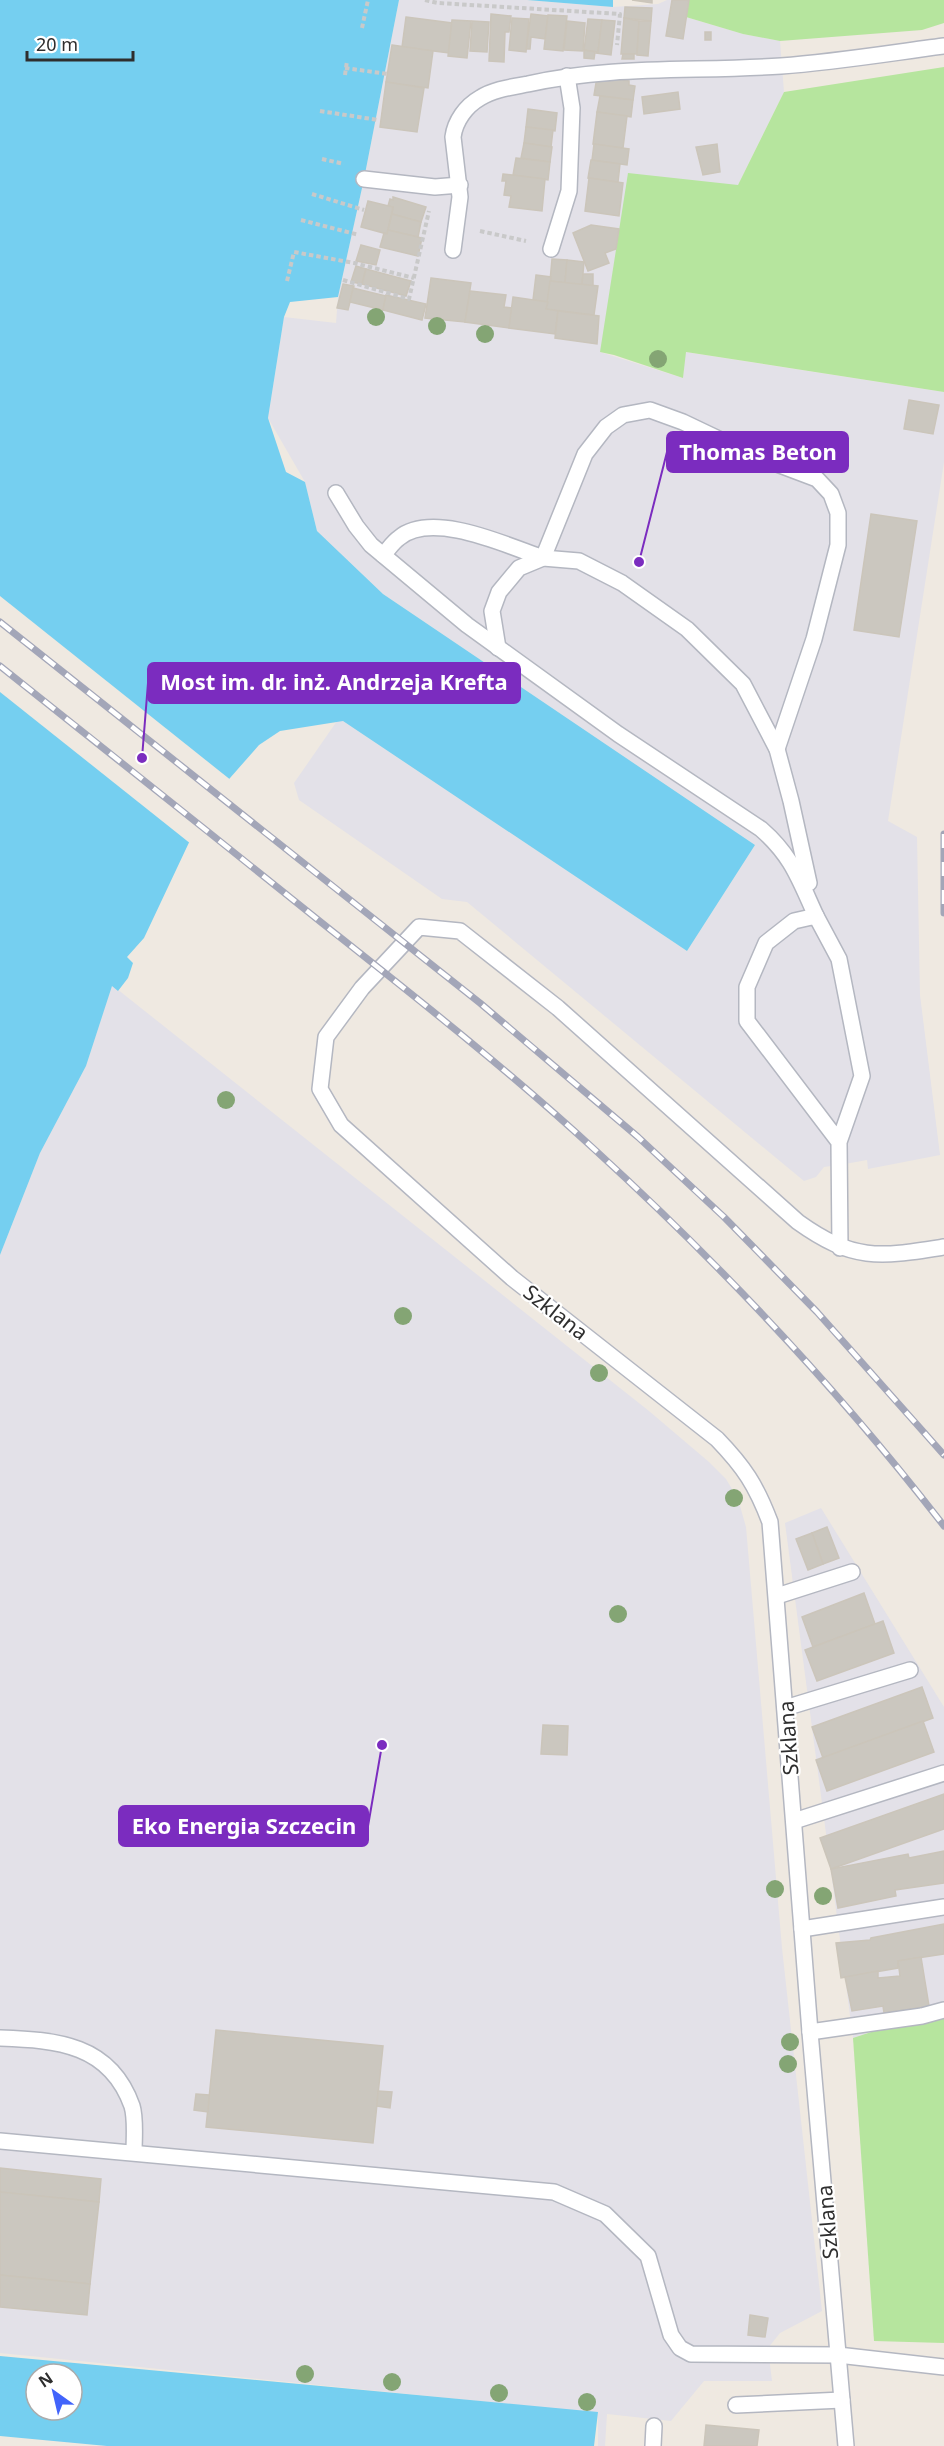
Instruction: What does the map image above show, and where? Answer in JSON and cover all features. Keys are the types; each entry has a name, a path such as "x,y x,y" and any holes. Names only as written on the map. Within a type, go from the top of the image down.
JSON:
{"lane":[{"path":"453,250 460,185 453,137 454,129 467,108 491,92 567,76 615,71 782,66 944,46"},
{"path":"551,249 569,191 572,108 567,76"},
{"path":"364,179 435,188 460,185"},
{"path":"498,648 492,611 499,592 519,568 543,558 585,454 606,427 623,415 650,410 683,422 748,453 818,479 831,494 835,504 838,513 838,545 814,639 777,749"},
{"path":"336,493 356,526 383,555 467,626 618,734 761,829 779,845 794,865 816,916 839,959 862,1076 838,1142 840,1248"},
{"path":"383,555 400,536 425,528 465,530 543,558 579,561 622,583 687,629 742,684 777,749 792,801 816,916"},
{"path":"816,916 794,921 766,943 747,987 747,1021 838,1142"},
{"name":"Szklana","path":"846,2446 810,2032 770,1522 758,1490 739,1461 717,1439 512,1278 341,1125 320,1089 326,1036 362,988 419,927 460,932 558,1008 798,1222 820,1238 840,1248 863,1254 907,1253 944,1247"},
{"path":"777,1596 852,1572"},
{"path":"785,1708 910,1670"},
{"path":"794,1821 944,1773"},
{"path":"802,1929 944,1907"},
{"path":"810,2032 922,2016 944,2010"},
{"path":"0,2038 41,2039 88,2052 116,2074 132,2108 134,2152"},
{"path":"0,2141 554,2192 605,2214 648,2256 671,2335 680,2348 690,2354 838,2355 944,2367"},
{"path":"736,2405 842,2400"},
{"path":"653,2446 654,2426"}],"path":[{"path":"362,28 368,0"},
{"path":"425,0 438,3 487,3 620,14 615,71"},
{"path":"345,75 347,61"},
{"path":"345,68 388,74"},
{"path":"320,111 378,120"},
{"path":"344,280 409,299 435,188"},
{"path":"312,194 364,210"},
{"path":"301,220 359,235"},
{"path":"456,225 551,249"},
{"path":"287,281 294,252 354,263 414,278"}],"shaded area":[{"path":"399,0 527,0 613,7 658,4 667,0 689,0 686,17 743,34 780,41 784,92 738,185 600,352 683,378 685,352 944,392 944,462 888,821 917,837 920,995 940,1155 868,1169 867,1160 824,1167 816,1177 804,1181 467,902 442,899 299,800 294,783 337,721 343,721 687,951 755,845 383,594 317,531 305,482 268,418 284,317 336,323 338,297"},
{"path":"112,985 649,1411 709,1462 726,1479 738,1499 746,1527 782,1948 822,2311 780,2333 768,2348 772,2381 704,2381 671,2421 607,2414 605,2446 598,2446 598,2413 0,2353 0,1255 40,1153 86,1066"},
{"path":"821,1508 944,1707 944,2008 853,2038 785,1523"}],"green space":[{"path":"689,0 944,0 944,23 922,30 780,41 743,34 686,17"},
{"path":"944,67 944,392 686,352 683,378 600,352 628,173 738,185 784,92"},
{"path":"944,2008 944,2343 874,2341 853,2038"}],"water":[{"path":"0,0 399,0 338,297 290,302 284,317 268,418 286,472 305,482 317,531 383,594 755,845 687,951 343,721 280,731 259,745 223,786 193,834 144,938 127,957 133,963 128,978 118,991 112,986 86,1066 40,1153 0,1255"},
{"path":"527,0 613,0 613,7"},
{"path":"0,2356 64,2362 24,2362 24,2422 84,2422 84,2364 598,2412 594,2446 107,2446 0,2436"}],"pier":[{"path":"0,596 232,781 191,844 0,692"}],"building":[{"path":"632,0 652,0 652,3"},
{"path":"672,0 689,0 683,39 666,36"},
{"path":"625,7 652,8 651,21 624,18"},
{"path":"491,14 511,16 509,32 505,32 504,62 489,61"},
{"path":"531,14 548,16 545,39 531,37 530,49 526,49"},
{"path":"548,15 567,16 563,51 544,49"},
{"path":"406,17 452,23 449,53 402,47"},
{"path":"512,18 529,19 526,52 509,50"},
{"path":"624,18 639,21 637,54 621,54"},
{"path":"588,19 602,20 598,52 584,50"},
{"path":"452,20 471,21 467,58 448,56"},
{"path":"602,20 615,21 611,55 596,53"},
{"path":"472,21 489,22 487,52 470,51"},
{"path":"567,21 585,23 583,51 564,50"},
{"path":"639,21 651,21 648,56 637,55"},
{"path":"705,32 711,32 711,40 705,40"},
{"path":"392,45 433,51 428,88 386,82"},
{"path":"584,50 595,52 594,59 584,58"},
{"path":"623,54 634,54 634,59 622,59"},
{"path":"597,77 629,81 629,85 635,86 633,100 594,95"},
{"path":"386,82 424,88 417,132 380,127"},
{"path":"678,92 680,109 644,114 642,97"},
{"path":"600,96 633,100 631,117 597,112"},
{"path":"528,109 557,113 555,131 526,127"},
{"path":"597,112 627,116 623,148 593,144"},
{"path":"526,127 553,130 551,147 524,143"},
{"path":"524,143 552,147 550,162 521,158"},
{"path":"594,144 629,149 627,165 592,160"},
{"path":"717,144 720,172 703,175 696,147"},
{"path":"516,158 550,162 548,180 513,175"},
{"path":"591,160 620,164 618,182 588,178"},
{"path":"503,174 545,179 542,211 509,207 511,196 504,195 506,181 502,181"},
{"path":"589,178 623,183 619,216 585,211"},
{"path":"393,197 426,207 421,222 392,214 393,207 388,206"},
{"path":"368,201 393,207 387,234 361,227"},
{"path":"392,214 421,222 418,237 388,230"},
{"path":"591,225 619,229 616,249 605,253 609,263 588,271 573,233"},
{"path":"388,230 422,238 418,256 380,247 384,233 387,234"},
{"path":"361,245 380,250 376,265 356,261"},
{"path":"552,259 567,260 565,283 550,281"},
{"path":"567,260 584,262 582,285 565,283"},
{"path":"356,266 366,269 362,284 351,282"},
{"path":"366,269 411,281 406,296 362,284"},
{"path":"583,274 593,274 593,286 582,285"},
{"path":"536,275 551,277 548,302 533,300"},
{"path":"431,278 471,283 465,322 425,318"},
{"path":"550,281 598,286 594,315 546,309"},
{"path":"343,284 354,286 348,310 337,308"},
{"path":"353,288 386,296 383,310 350,302"},
{"path":"470,291 506,295 504,307 512,308 509,328 465,322"},
{"path":"386,295 426,304 422,320 383,310"},
{"path":"513,297 548,302 546,309 558,311 555,334 509,328"},
{"path":"558,311 599,316 597,344 555,338"},
{"path":"909,400 939,405 933,434 904,429"},
{"path":"871,514 917,521 899,637 854,630"},
{"path":"827,1527 839,1558 823,1564 812,1533"},
{"path":"812,1533 823,1564 808,1570 796,1539"},
{"path":"864,1593 875,1624 813,1647 802,1617"},
{"path":"883,1621 894,1653 817,1681 805,1650"},
{"path":"922,1687 933,1718 823,1758 812,1727"},
{"path":"923,1721 934,1752 827,1791 816,1760"},
{"path":"543,1725 568,1726 567,1755 541,1754"},
{"path":"944,1794 944,1829 831,1869 820,1838"},
{"path":"944,1851 944,1883 895,1890 896,1896 838,1908 831,1869 908,1854 909,1858"},
{"path":"944,1924 944,1954 898,1961 898,1968 841,1978 836,1943 870,1940"},
{"path":"921,1957 929,2006 884,2013 883,2006 852,2011 845,1977 878,1971 878,1978 900,1976 898,1961"},
{"path":"216,2030 383,2046 373,2143 206,2127"},
{"path":"378,2091 392,2092 390,2108 377,2106"},
{"path":"196,2094 209,2095 208,2112 194,2110"},
{"path":"0,2168 101,2179 99,2202 0,2192"},
{"path":"0,2192 99,2202 90,2284 0,2275"},
{"path":"0,2275 90,2284 87,2315 0,2307"},
{"path":"750,2315 768,2318 765,2337 748,2335"},
{"path":"706,2425 759,2430 757,2446 704,2446"}],"railway":[{"path":"0,622 480,1003 638,1137 724,1217 817,1312 944,1455"},
{"path":"0,666 460,1033 594,1149 688,1238 777,1330 863,1426 944,1526"},
{"path":"944,834 944,913"}],"place":[{"name":"Thomas Beton","path":"639,562"},
{"name":"Most im. dr. inż. Andrzeja Krefta","path":"142,758"},
{"name":"Eko Energia Szczecin","path":"382,1745"}]}
